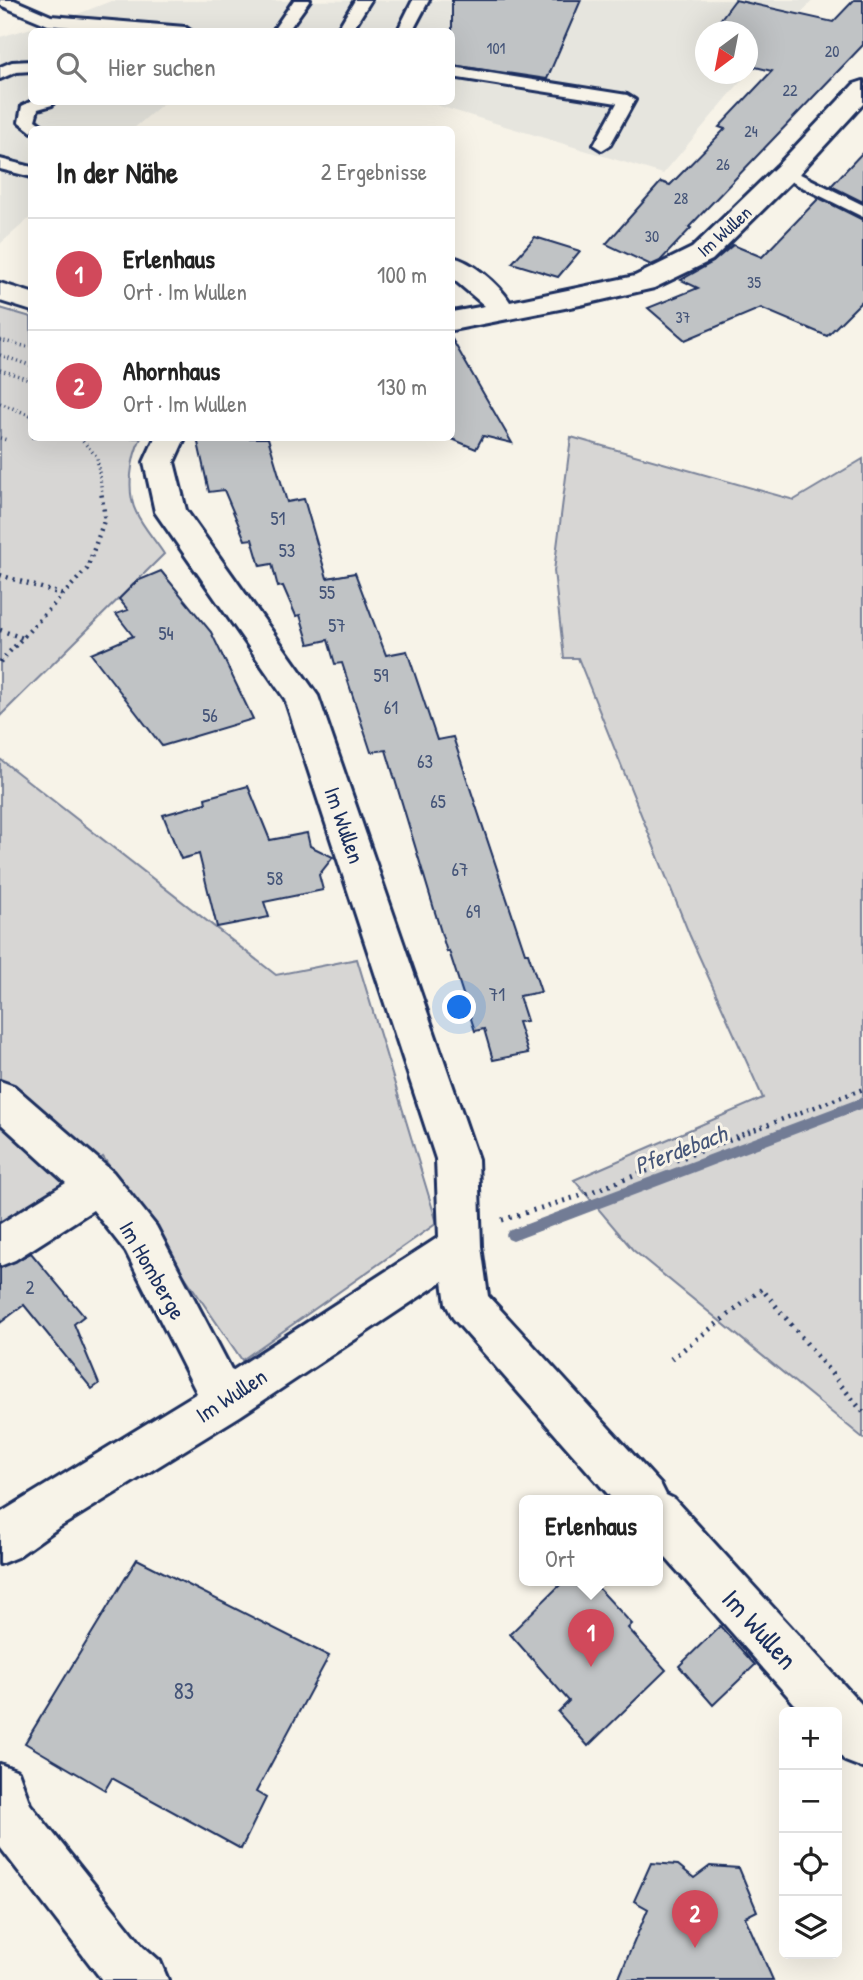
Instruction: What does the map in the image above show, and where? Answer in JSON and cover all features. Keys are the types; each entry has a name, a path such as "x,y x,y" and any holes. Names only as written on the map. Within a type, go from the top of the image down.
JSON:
{"street":[{"name":"Im Wullen","path":"455,320 644,282 702,254 786,173 862,90"},
{"path":"455,267 493,297 502,311"},
{"path":"0,291 28,301"},
{"name":"Im Wullen","path":"169,441 159,462 171,512 302,696 457,1159 460,1246 468,1304 640,1495"},
{"name":"Im Homberge","path":"0,1098 98,1185 141,1239 224,1401"},
{"path":"0,1247 98,1185"},
{"name":"Im Wullen","path":"0,1541 39,1514 224,1401 460,1246"},
{"name":"Im Wullen","path":"663,1522 831,1707"},
{"name":"Im Wullen","path":"842,1720 863,1743"},
{"path":"0,1789 10,1819 124,1965 141,1980"}],"lane":[{"path":"1,0 48,20 139,28"},
{"path":"282,28 302,0"},
{"path":"346,28 363,0"},
{"path":"406,28 421,0"},
{"path":"0,74 12,67 28,66"},
{"path":"455,72 627,100 602,145"},
{"path":"34,105 30,106 27,122 34,126"},
{"path":"0,163 28,171"},
{"path":"786,173 863,212"}],"path":[{"path":"0,340 28,347"},
{"path":"0,355 28,365"},
{"path":"0,370 28,379"},
{"path":"0,403 28,414"},
{"path":"0,438 7,440"},
{"path":"0,662 87,569 105,518 97,457 83,441"},
{"path":"0,575 64,595"},
{"path":"0,630 23,638"},
{"path":"460,1246 507,1217 586,1194 863,1088"},
{"path":"671,1359 762,1289 863,1412"}],"shaded area":[{"path":"813,0 758,62 758,21 695,21 695,84 739,84 663,174 436,105 455,105 455,28 31,28 111,1"},
{"path":"28,29 28,105 161,105 137,126 28,126 28,220 0,244 0,37"},
{"path":"0,308 28,316 28,441 140,441 131,475 131,495 142,523 164,554 0,716"},
{"path":"571,437 794,500 863,459 863,1438 633,1250 574,1180 763,1098 690,936 578,658 564,658 554,571"},
{"path":"0,759 276,975 357,959 437,1223 242,1360 103,1157 0,1225"}],"building":[{"path":"452,0 581,0 547,79 455,65 455,28 452,28"},
{"path":"735,0 833,22 854,0 863,0 863,45 689,227 691,228 660,261 651,265 606,244 661,182 670,185 725,129 719,127 772,71 758,68 758,21 719,21"},
{"path":"863,152 863,202 831,186"},
{"path":"819,198 863,220 863,300 827,336 761,308 685,340 648,308 698,288 681,280 713,262 733,245 762,257"},
{"path":"535,237 580,251 558,277 512,263"},
{"path":"455,344 512,443 483,436 476,449 455,440"},
{"path":"198,441 269,441 287,502 304,499 327,578 355,573 386,655 407,651 437,740 453,737 525,953 528,953 541,992 519,996 527,1021 518,1022 528,1053 493,1060 484,1029 475,1031 449,951 447,952 386,750 371,752 342,663 335,664 328,640 309,644 300,615 296,616 283,586 278,587 272,564 260,566 252,539 245,540 224,490 209,492"},
{"path":"161,571 211,632 253,719 162,746 91,654 133,636 116,614 128,610 119,599 137,581"},
{"path":"248,786 270,840 307,833 310,846 333,857 319,875 323,890 264,902 269,917 217,927 199,854 181,859 163,815 206,803 205,798"},
{"path":"31,1253 84,1316 74,1324 99,1384 92,1389 24,1305 0,1323 0,1268"},
{"path":"137,1559 329,1656 256,1792 266,1798 241,1849 112,1778 105,1790 25,1743"},
{"path":"559,1586 597,1586 632,1624 628,1628 666,1670 588,1746 558,1712 569,1701 510,1634"},
{"path":"720,1626 755,1665 713,1705 679,1666"},
{"path":"651,1863 678,1865 694,1878 710,1866 739,1868 757,1911 745,1917 773,1980 618,1980 648,1909 634,1901"}],"waterway":[{"name":"Pferdebach","path":"513,1235 863,1102"}],"place":[{"name":"Erlenhaus","path":"591,1667"},
{"name":"Ahornhaus","path":"695,1948"}]}
